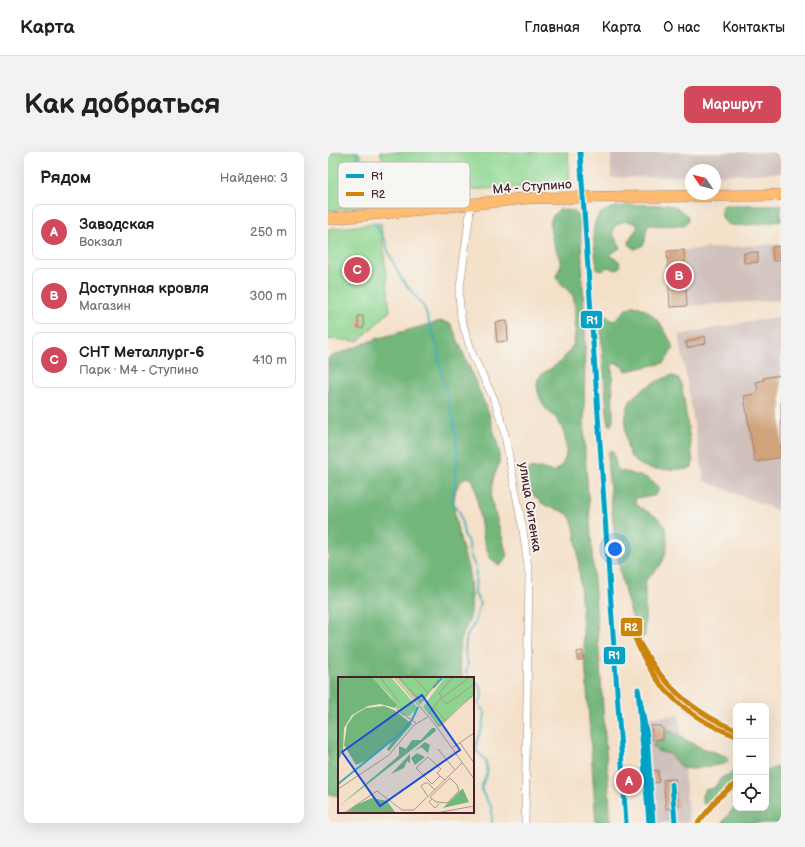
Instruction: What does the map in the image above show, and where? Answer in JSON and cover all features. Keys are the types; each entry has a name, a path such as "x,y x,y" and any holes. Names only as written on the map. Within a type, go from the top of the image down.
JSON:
{"main road":[{"name":"М4 - Ступино","path":"472,204 562,197 781,195"},
{"name":"М4 - Ступино","path":"328,219 434,208"}],"street":[{"name":"улица Ситенка","path":"472,204 459,295 461,318 473,356 494,399 503,425 511,460 528,561 530,589 525,823"}],"shaded area":[{"path":"611,152 781,152 781,173 721,175 721,164 685,164 685,176 611,178"},
{"path":"781,244 781,300 670,307 667,251"},
{"path":"781,316 781,512 704,481 679,335"},
{"path":"679,715 689,823 655,823 646,718"}],"green space":[{"path":"328,152 359,152 362,162 338,162 338,208 357,208 328,211"},
{"path":"380,152 568,152 570,185 470,190 470,162 383,162"},
{"path":"626,205 673,206 687,215 688,221 684,226 650,225 647,228 645,242 643,245 634,249 629,245 630,238 638,227 635,223 626,221 618,224 613,228 613,235 620,248 612,253 611,256 619,261 620,266 617,270 607,267 602,271 597,269 593,234 595,223 599,215 606,210"},
{"path":"725,205 781,205 781,221 745,225 728,224 722,218 721,213 721,208"},
{"path":"560,209 574,211 580,218 585,333 584,437 611,823 596,823 578,554 574,525 568,514 548,507 539,501 524,481 525,474 529,469 540,468 553,472 559,468 566,456 566,441 564,434 556,418 547,410 539,396 537,385 537,381 541,375 555,366 567,354 573,345 575,335 573,296 557,279 556,276 561,265 550,228 554,214"},
{"path":"381,223 390,311 358,341 328,339 328,229"},
{"path":"633,306 640,307 653,315 668,336 673,349 664,363 627,371 617,363 612,364 613,418 610,426 608,424 600,320 604,314 611,320 615,321 626,309"},
{"path":"441,321 451,324 489,414 499,450 499,464 493,479 491,498 507,555 503,563 499,565 490,558 483,537 475,486 472,479 467,477 459,484 455,494 454,506 458,533 468,568 471,597 470,616 461,638 459,650 459,661 463,677 338,677 338,796 328,794 328,358 376,339"},
{"path":"670,376 679,379 681,382 693,462 692,467 687,469 652,469 635,461 628,450 625,427 628,405 638,393"},
{"path":"609,451 612,451 613,453 618,470 647,478 659,487 657,494 655,495 635,499 639,506 658,518 665,528 667,538 662,563 645,583 645,636 641,637 626,597 618,561 608,469"},
{"path":"667,729 697,746 726,756 728,760 725,764 694,769 681,768 670,754 657,751 653,746 656,741 664,741"},
{"path":"781,764 781,823 722,823 733,809 733,811 769,811 769,770"},
{"path":"733,772 733,780 722,789 708,804 704,804 702,802 702,795 705,790 714,788 721,778"}],"building":[{"path":"781,246 781,260 773,261 772,247"},
{"path":"684,250 687,306 670,307 667,251"},
{"path":"758,252 758,262 744,263 744,253"},
{"path":"358,316 363,316 364,328 358,328"},
{"path":"507,321 508,341 497,342 495,322"},
{"path":"705,336 706,343 687,348 686,342"},
{"path":"781,375 781,457 755,462 744,396 758,393 756,382 764,380 763,378"},
{"path":"583,651 584,660 577,660 577,652"},
{"path":"651,726 660,726 663,728 663,739 652,740"},
{"path":"658,770 659,782 653,783 652,771"},
{"path":"675,779 678,807 666,809 663,780"}],"waterway":[{"path":"355,152 361,162"},
{"path":"374,222 386,242 388,251 400,277 424,307 438,349 442,379 448,396 450,412 453,418 456,438 457,464 452,501 460,513 464,534 469,544 470,555 476,568 475,594 480,603 475,623 468,633 466,641 465,653 468,663 466,672 469,677"},
{"path":"474,681 481,687 482,698 478,703 485,713 476,750 486,761 487,774 482,785 482,792 492,808 492,823"}],"transit line":[{"name":"R1","path":"580,152 626,823"},
{"name":"R2","path":"733,729 700,711 672,688 649,659 630,624 646,663 669,694 698,718 733,735"},
{"name":"R1","path":"649,823 638,689 647,736 653,823"},
{"name":"R1","path":"672,784 675,823"},
{"name":"R2","path":"698,823 718,798 733,786"}],"place":[{"name":"СНТ Металлург-6","path":"357,270"},
{"name":"Доступная кровля","path":"679,276"},
{"name":"Заводская","path":"629,781"}]}
